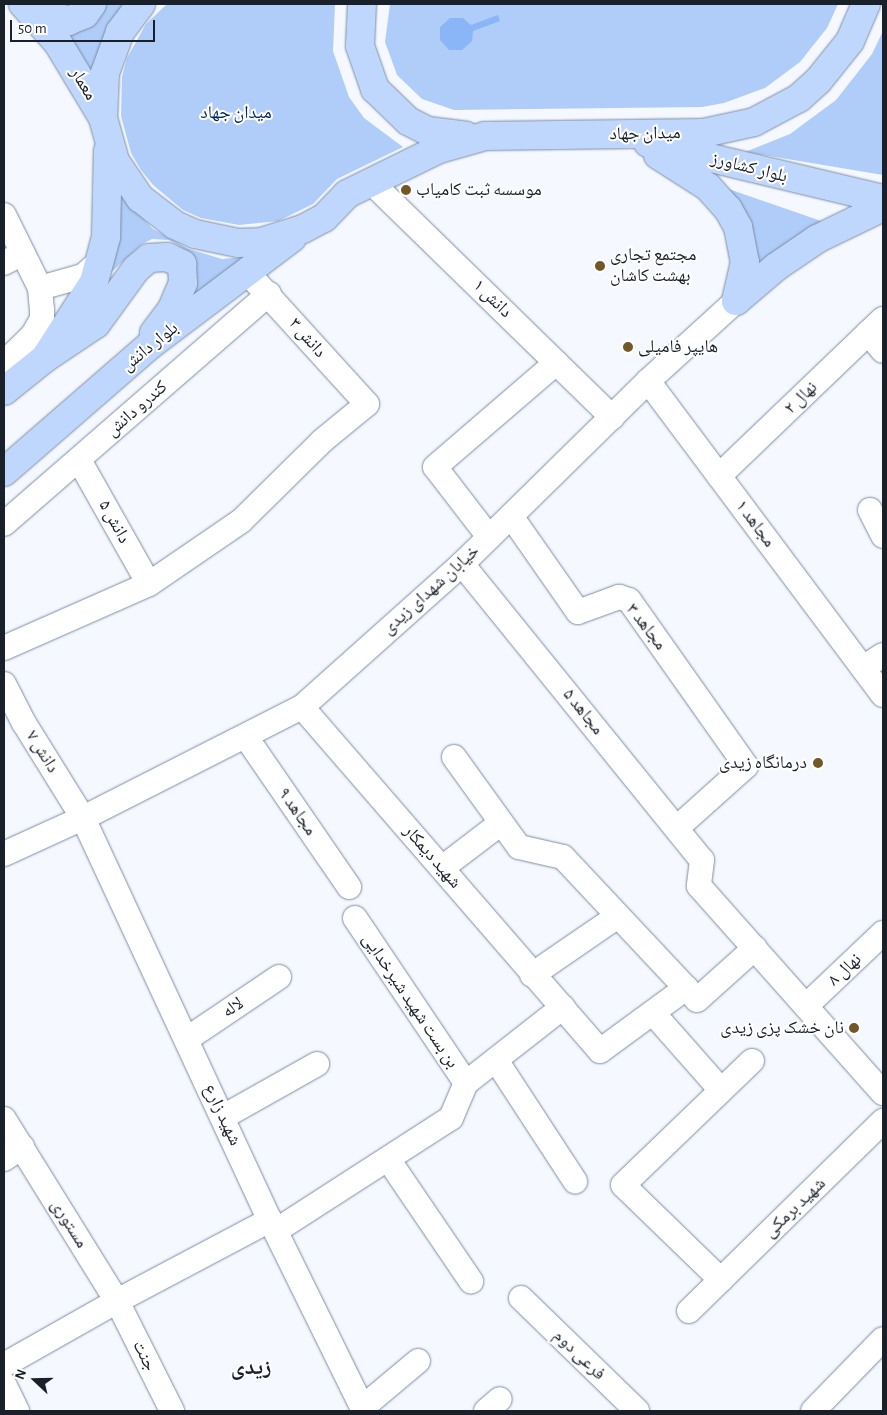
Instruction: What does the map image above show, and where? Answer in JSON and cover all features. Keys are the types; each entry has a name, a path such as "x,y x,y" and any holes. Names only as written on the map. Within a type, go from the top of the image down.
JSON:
{"main road":[{"path":"24,4 68,21 85,14 92,4"},
{"name":"معمار","path":"24,4 58,43 105,129"},
{"name":"میدان جهاد","path":"141,4 120,32 111,52 102,96 105,129 119,167 140,198 182,228 216,240 238,243 260,242 303,230 324,218 347,194 439,149 485,136 704,133 746,124 777,111 799,98 836,62 850,41 866,4"},
{"path":"362,4 360,46 364,66 375,89 390,107 428,131 451,136 485,136"},
{"path":"44,358 94,282 100,262 109,208 105,129"},
{"path":"616,134 693,176 728,209 743,243 745,262 736,301"},
{"name":"بلوار کشاورز","path":"616,134 883,199"},
{"path":"736,301 776,267 817,239 883,207"},
{"name":"بلوار دانش","path":"4,472 126,366 303,230"},
{"path":"4,391 44,358 96,324 136,268 149,258 177,260 182,264 184,274 179,295 162,324 126,366"}],"street":[{"name":"دانش ۱","path":"371,182 612,417"},
{"path":"4,215 13,258 40,288 42,310 38,326 4,363"},
{"path":"40,288 83,276 100,262"},
{"name":"دانش ۳","path":"149,584 241,521 322,441 366,404 247,272"},
{"name":"کندرو دانش","path":"4,524 268,294"},
{"name":"خیابان شهدای زیدی","path":"4,854 83,818 302,707 462,564 648,381 736,301"},
{"name":"نهال ۲","path":"719,476 878,334"},
{"path":"489,538 435,467 556,363"},
{"name":"مجاهد ۱","path":"648,381 883,696"},
{"name":"دانش ۵","path":"79,460 149,584"},
{"path":"870,510 883,536"},
{"name":"مجاهد ۳","path":"511,516 578,612 619,597 628,600 746,766 677,828"},
{"name":"مجاهد ۵","path":"462,564 702,860 699,886 755,948"},
{"path":"4,648 149,584"},
{"path":"863,668 883,655"},
{"name":"دانش ۷","path":"4,684 14,726 83,818"},
{"name":"شهید دیمکار","path":"302,707 532,975 563,1007 600,1051 654,1013"},
{"name":"مجاهد ۹","path":"246,737 349,887"},
{"path":"454,758 519,847 563,857 697,1000 755,948 883,1092"},
{"name":"شهید زارع","path":"83,818 363,1410"},
{"path":"442,868 500,823"},
{"path":"532,975 618,916"},
{"name":"بن بست شهید شیرخدایی","path":"355,918 466,1083"},
{"name":"نهال ۸","path":"806,1006 883,934"},
{"name":"لاله","path":"187,1039 279,977"},
{"path":"686,988 654,1013 721,1090"},
{"path":"4,1365 117,1301 274,1225 388,1159 451,1118 466,1083 563,1007"},
{"path":"496,1060 575,1181"},
{"path":"721,1280 623,1185 752,1061"},
{"path":"223,1117 317,1064"},
{"name":"مستوری","path":"4,1119 13,1153 117,1301"},
{"name":"شهید برمکی","path":"689,1311 879,1136"},
{"path":"388,1159 471,1281"},
{"name":"فرعی دوم","path":"521,1298 637,1411"},
{"name":"جنت","path":"117,1301 172,1411"},
{"path":"813,1411 883,1338"},
{"path":"363,1410 418,1361"},
{"path":"4,1384 17,1411"}],"green space":[{"path":"102,4 128,4 95,88 64,25"},
{"name":"میدان جهاد","path":"167,4 335,4 333,51 349,97 364,118 403,147 337,179 313,204 278,221 239,225 201,218 183,210 153,185 141,170 131,153 121,116 122,77 127,58 146,24"},
{"path":"390,4 838,4 827,28 800,62 765,88 724,103 702,107 454,110 422,99 397,75 385,42"},
{"path":"883,31 883,175 745,152 790,134 836,100 872,54"},
{"path":"720,186 827,223 752,276"},
{"path":"118,192 153,229 189,249 222,259 245,257 180,308 188,258 184,249 169,240 152,239 142,244 104,279"}],"shaded area":[{"path":"498,15 500,21 473,31 472,41 462,50 449,50 440,40 440,27 450,18 463,18 471,25"}],"place":[{"name":"موسسه ثبت کامیاب","path":"406,190"},
{"name":"مجتمع تجاری بهشت کاشان","path":"600,266"},
{"name":"هایپر فامیلی","path":"628,347"},
{"name":"درمانگاه زیدی","path":"818,763"},
{"name":"نان خشک پزی زیدی","path":"854,1028"}],"district":[{"name":"زیدی","path":"251,1368"}]}
